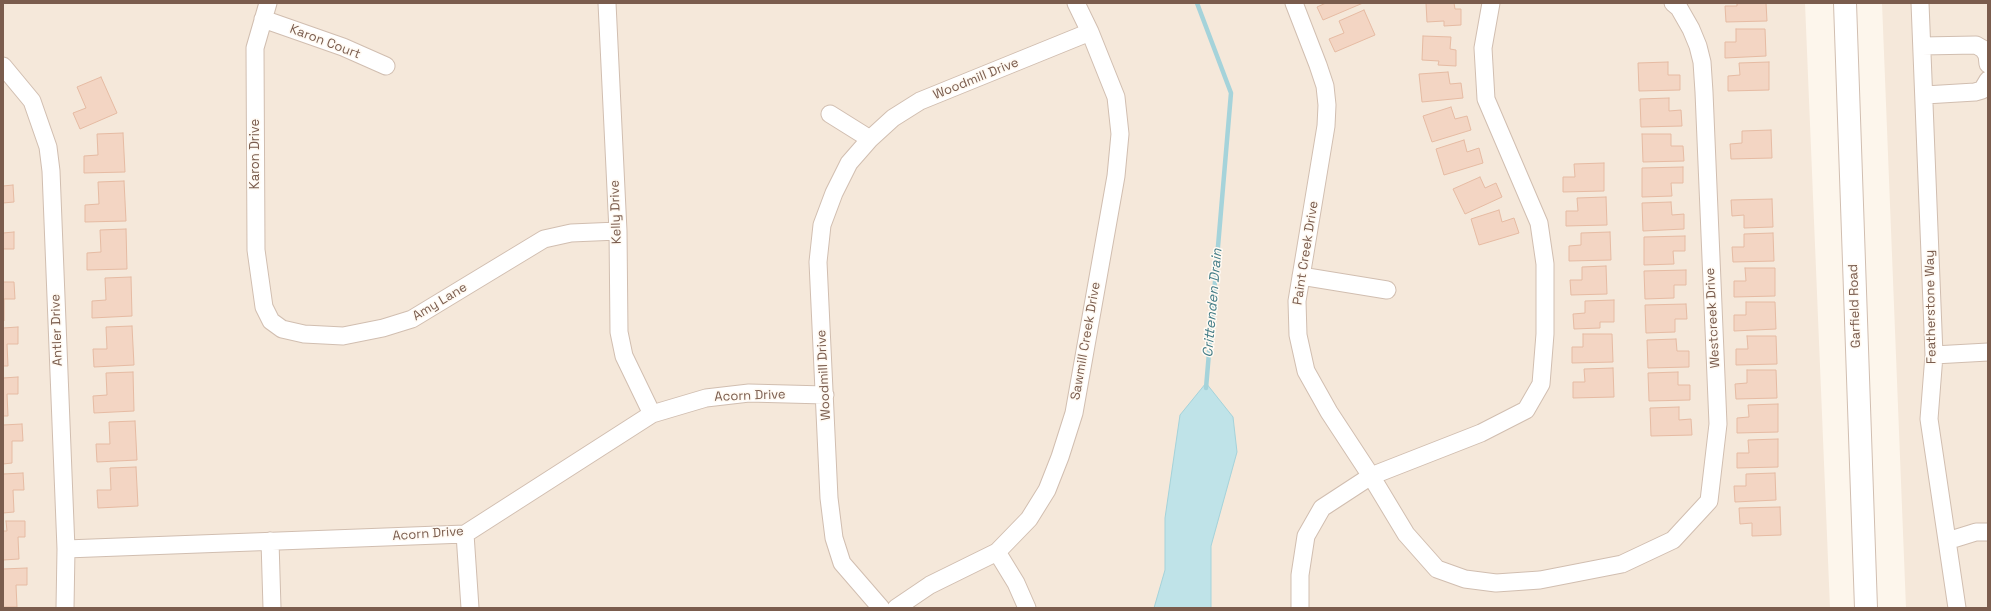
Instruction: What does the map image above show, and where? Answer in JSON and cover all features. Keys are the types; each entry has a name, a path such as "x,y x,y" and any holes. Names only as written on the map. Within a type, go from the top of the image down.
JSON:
{"street":[{"name":"Karon Drive","path":"264,306 256,250 255,48 268,3"},
{"name":"Kelly Drive","path":"607,3 618,231 619,332 624,356 652,414"},
{"name":"Sawmill Creek Drive","path":"896,608 930,585 997,552 1029,519 1047,490 1060,457 1074,413 1083,355 1116,176 1120,134 1116,97 1090,32 1076,3"},
{"name":"Paint Creek Drive","path":"1294,3 1318,65 1324,86 1326,105 1326,126 1301,276 1296,318 1306,371 1329,412 1370,476"},
{"path":"1300,608 1300,575 1306,536 1322,508 1370,476 1481,433 1526,410 1541,384 1545,341 1545,264 1539,223 1486,99 1483,48 1491,3"},
{"name":"Westcreek Drive","path":"1370,476 1406,534 1437,569 1465,580 1496,584 1540,580 1622,564 1673,540 1710,501 1718,424 1702,62 1698,46 1691,29 1679,8 1673,3"},
{"name":"Garfield Road","path":"1845,3 1866,608"},
{"name":"Featherstone Way","path":"1920,3 1925,95 1934,355 1929,419 1957,608"},
{"name":"Karon Court","path":"263,19 386,66"},
{"name":"Woodmill Drive","path":"880,608 842,563 834,538 829,498 818,262 822,225 834,193 849,163 870,139 893,118 920,101 1090,32"},
{"path":"1922,46 1976,45 1983,49 1987,55 1988,64"},
{"name":"Antler Drive","path":"3,66 32,101 49,153 51,171 66,549 66,608"},
{"path":"1925,95 1975,92 1982,90 1988,80"},
{"path":"830,114 870,139"},
{"name":"Amy Lane","path":"264,306 271,321 282,329 304,334 343,336 383,328 412,319 544,239 571,233 618,231"},
{"path":"1301,276 1387,290"},
{"path":"1934,355 1988,352"},
{"name":"Acorn Drive","path":"66,549 465,534 652,414 713,397 749,393 825,395"},
{"path":"1947,541 1976,532 1988,532"},
{"path":"465,534 470,608"},
{"path":"270,541 272,608"},
{"path":"997,552 1016,584 1027,608"}],"shaded area":[{"path":"3,3 1805,3 1830,608 3,608"},
{"path":"1882,3 1988,3 1988,608 1906,608"}],"water":[{"path":"1206,383 1233,417 1237,452 1211,546 1211,608 1154,608 1165,570 1165,518 1180,415"}],"building":[{"path":"1326,3 1363,3 1323,20 1317,7"},
{"path":"1426,3 1454,3 1455,9 1461,9 1461,25 1444,26 1444,21 1427,22"},
{"path":"1737,3 1766,3 1767,21 1726,22 1725,6 1737,6"},
{"path":"1364,10 1375,35 1335,52 1329,39 1344,33 1339,21"},
{"path":"1736,29 1765,29 1766,56 1725,58 1725,42 1736,42"},
{"path":"1423,36 1451,37 1450,49 1456,50 1456,66 1438,65 1439,61 1422,60"},
{"path":"1668,62 1668,75 1680,75 1680,90 1639,91 1638,63"},
{"path":"1769,62 1769,90 1728,91 1728,76 1740,75 1739,63"},
{"path":"1448,72 1450,84 1461,83 1463,98 1422,102 1419,74"},
{"path":"101,77 117,113 80,129 73,113 86,108 77,87"},
{"path":"1669,98 1669,111 1681,110 1682,126 1641,127 1640,99"},
{"path":"1451,107 1455,119 1467,116 1471,130 1432,142 1423,116"},
{"path":"1771,130 1772,158 1731,159 1730,144 1742,143 1742,131"},
{"path":"123,133 125,172 84,173 84,156 98,155 97,134"},
{"path":"1642,134 1671,134 1671,146 1683,146 1684,161 1643,162"},
{"path":"1464,140 1467,152 1479,148 1483,163 1444,175 1436,149"},
{"path":"1604,163 1604,191 1563,192 1563,177 1575,177 1574,164"},
{"path":"1683,167 1683,183 1671,183 1672,196 1642,197 1642,168"},
{"path":"1480,177 1485,188 1496,183 1502,197 1465,214 1453,189"},
{"path":"124,181 126,221 85,222 85,205 99,204 98,182"},
{"path":"13,185 14,202 3,203 3,186"},
{"path":"1606,197 1607,225 1566,226 1566,211 1578,211 1577,198"},
{"path":"1772,199 1773,227 1744,228 1744,215 1732,216 1731,200"},
{"path":"1671,202 1672,215 1684,214 1684,229 1643,231 1642,203"},
{"path":"1499,210 1502,222 1514,218 1519,233 1479,245 1471,219"},
{"path":"126,229 127,269 87,270 87,253 101,252 100,230"},
{"path":"14,232 14,249 3,249 3,233"},
{"path":"1610,232 1611,260 1569,261 1569,246 1581,245 1581,233"},
{"path":"1773,233 1774,261 1733,262 1732,247 1744,247 1744,234"},
{"path":"1685,236 1685,251 1673,251 1674,264 1644,265 1644,237"},
{"path":"1606,266 1607,294 1571,295 1570,280 1582,280 1582,267"},
{"path":"1745,268 1775,268 1775,296 1734,297 1734,281 1746,281"},
{"path":"1686,270 1686,285 1674,285 1674,298 1645,299 1644,271"},
{"path":"131,277 132,316 92,318 92,301 106,300 105,278"},
{"path":"3,282 14,282 15,299 4,299 4,321 3,321"},
{"path":"1614,300 1614,322 1600,322 1600,328 1574,329 1573,314 1585,313 1585,301"},
{"path":"1746,302 1775,302 1776,329 1734,331 1734,315 1746,315"},
{"path":"1686,304 1687,319 1675,319 1675,332 1646,333 1645,305"},
{"path":"132,326 134,365 94,367 93,349 107,349 106,327"},
{"path":"18,327 18,344 7,344 8,366 3,366 3,328"},
{"path":"1583,334 1612,334 1613,362 1572,363 1572,347 1583,347"},
{"path":"1747,336 1776,336 1777,364 1736,365 1736,349 1748,349"},
{"path":"1676,339 1677,351 1689,351 1689,367 1648,368 1647,340"},
{"path":"1613,368 1614,397 1573,398 1573,382 1585,382 1584,369"},
{"path":"1747,370 1776,370 1777,398 1736,399 1735,384 1747,383"},
{"path":"133,372 134,411 94,413 93,396 107,395 106,373"},
{"path":"1678,372 1678,385 1690,385 1690,400 1649,401 1648,373"},
{"path":"18,377 18,394 7,394 8,416 3,416 3,378"},
{"path":"1778,404 1778,432 1737,433 1737,418 1749,417 1748,405"},
{"path":"1679,407 1679,420 1691,419 1692,435 1651,436 1650,408"},
{"path":"135,421 137,460 97,462 96,444 110,444 109,422"},
{"path":"22,424 23,441 12,441 12,463 3,464 3,425"},
{"path":"1778,439 1778,467 1737,468 1737,453 1749,453 1748,440"},
{"path":"136,467 138,506 98,508 97,490 111,490 110,468"},
{"path":"23,473 24,490 13,490 14,512 3,513 3,474"},
{"path":"1775,473 1776,500 1735,502 1734,486 1746,486 1746,474"},
{"path":"1780,507 1781,535 1752,536 1752,523 1740,524 1739,508"},
{"path":"6,521 25,521 25,537 18,537 19,559 3,560 3,531 7,531"},
{"path":"27,568 27,585 16,585 17,607 3,607 3,569"}],"waterway":[{"name":"Crittenden Drain","path":"1197,3 1231,93 1206,388"}]}
